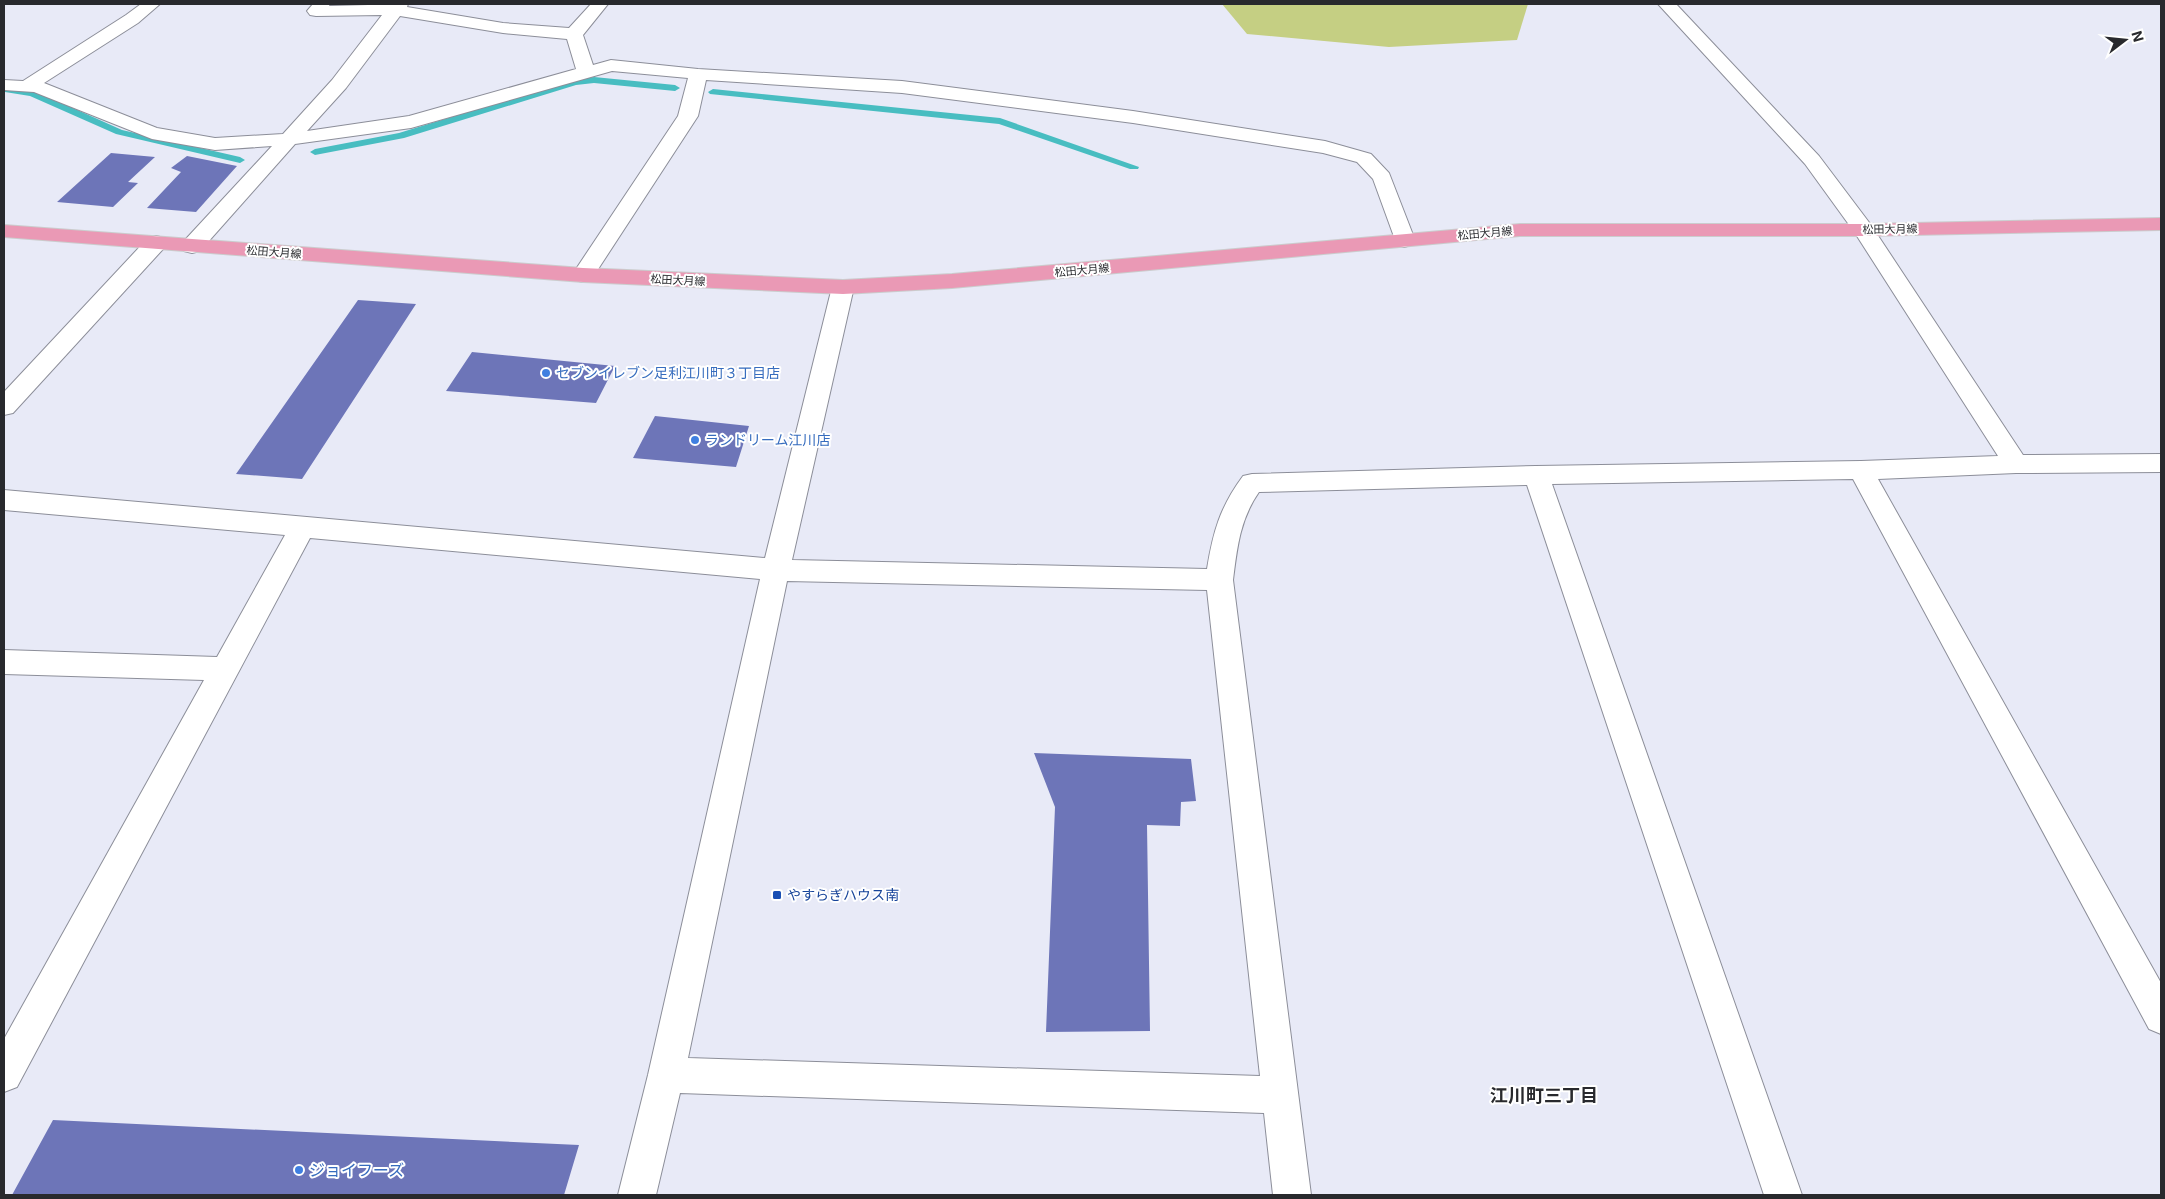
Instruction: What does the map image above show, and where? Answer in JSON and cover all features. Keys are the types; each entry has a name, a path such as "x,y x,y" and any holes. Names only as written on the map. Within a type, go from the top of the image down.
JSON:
{"main road":[{"name":"松田大月線","path":"4,231 583,276 843,287 961,280 1520,230 1864,230 2161,224"}],"street":[{"path":"26,86 132,19 151,4"},
{"path":"322,4 316,11 397,7 503,28 574,34"},
{"path":"574,34 600,4"},
{"path":"1667,4 1812,160 1864,230 2016,464"},
{"path":"192,246 339,84 397,7"},
{"path":"574,34 586,72"},
{"path":"4,85 38,87 152,133 215,144 290,139 411,122 611,65 698,74 902,87 1132,116 1325,147 1364,158 1382,177 1404,240"},
{"path":"583,276 688,116 698,74"},
{"path":"4,407 156,243"},
{"path":"637,1195 666,1075 776,570 843,287"},
{"path":"1292,1195 1219,580 1227,526 1239,499 1252,483 1536,475 1861,470 2016,464 2161,463"},
{"path":"1861,470 2161,1017"},
{"path":"1536,475 1783,1195"},
{"path":"4,500 776,570 1219,580"},
{"path":"4,1074 303,527"},
{"path":"4,662 225,669"},
{"path":"666,1075 1281,1095"}],"green space":[{"path":"1222,4 1528,4 1517,40 1389,47 1247,34"}],"building":[{"path":"111,153 155,157 128,182 138,183 113,207 57,202"},
{"path":"187,156 237,166 196,212 147,208 181,172 171,168"},
{"path":"358,300 416,304 302,479 236,474"},
{"path":"472,352 615,366 596,403 446,391"},
{"path":"655,416 749,426 736,467 633,458"},
{"path":"1034,753 1191,759 1196,801 1181,802 1180,826 1147,825 1150,1031 1046,1032 1055,807"},
{"name":"ジョイフーズ","path":"53,1120 579,1145 564,1195 12,1195"}],"waterway":[{"path":"315,152 401,136 575,82 594,80 675,88"},
{"path":"8,90 32,93 119,132 240,160"},
{"path":"713,92 1000,121 1134,167"}],"place":[{"name":"セブンイレブン足利江川町３丁目店","path":"546,373"},
{"name":"ランドリーム江川店","path":"695,440"},
{"name":"やすらぎハウス南","path":"777,895"},
{"name":"ジョイフーズ","path":"299,1170"}],"district":[{"name":"江川町三丁目","path":"1544,1096"}]}
